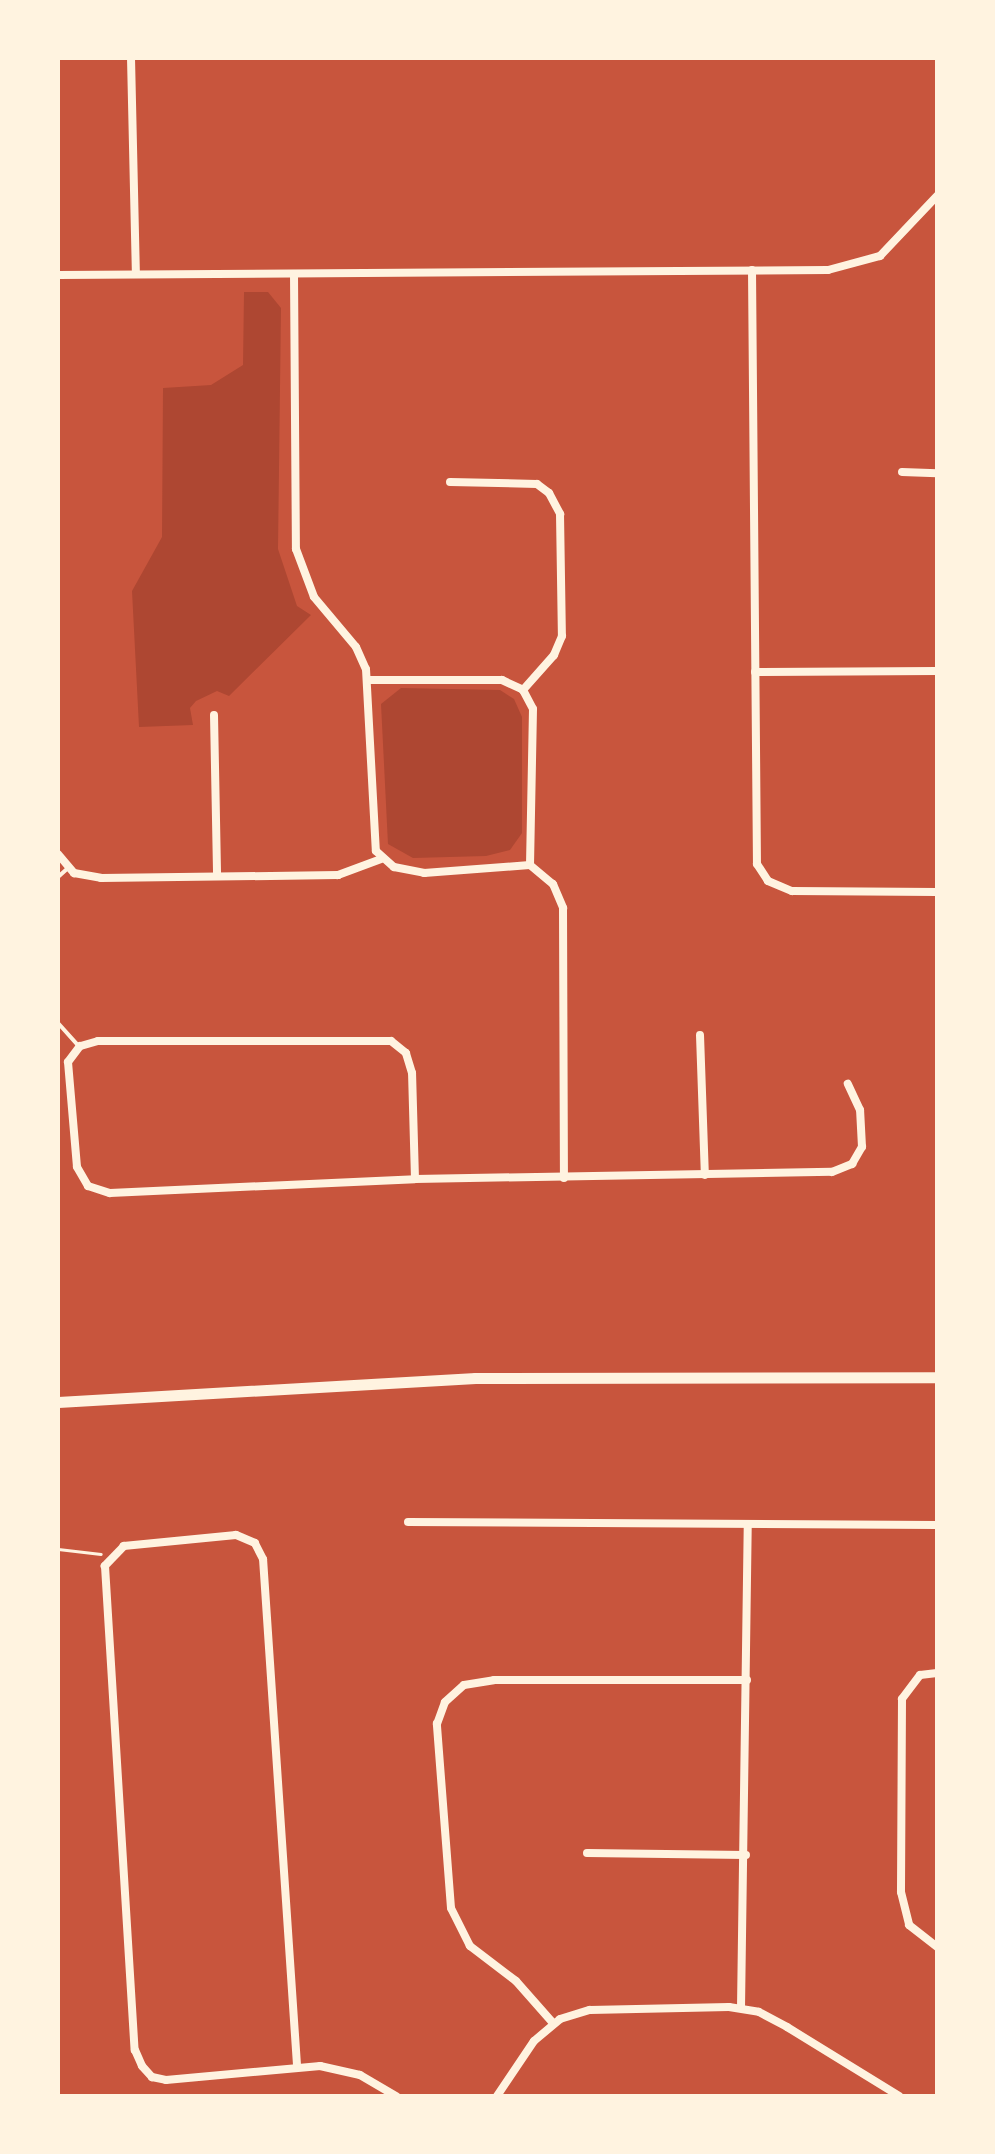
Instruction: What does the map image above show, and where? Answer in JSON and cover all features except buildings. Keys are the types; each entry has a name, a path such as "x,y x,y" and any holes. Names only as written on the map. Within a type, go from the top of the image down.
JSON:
{"street":[{"path":"131,58 136,274"},
{"path":"58,275 828,270 866,263 893,247 933,209 937,196"},
{"path":"752,270 755,853 761,873 792,891 937,892"},
{"path":"294,274 296,549 314,597 356,647 368,680 371,823 381,859"},
{"path":"902,472 937,473"},
{"path":"450,482 537,484 549,493 560,514 562,636 554,655 523,690"},
{"path":"755,672 937,671"},
{"path":"368,680 502,680 523,690 533,709 530,865"},
{"path":"214,715 217,875"},
{"path":"58,854 67,869 87,877 338,875 381,859 424,873 530,865 553,884 563,908 564,1178"},
{"path":"700,1035 705,1175"},
{"path":"415,1179 412,1073 406,1053 391,1041 98,1041 80,1046 65,1075 77,1167 95,1191 415,1179 705,1175 843,1169 858,1157 863,1132 860,1110 848,1084"},
{"path":"58,1402 475,1378 937,1377"},
{"path":"408,1522 937,1525"},
{"path":"741,2008 746,1855 748,1524"},
{"path":"297,2065 263,1559 255,1543 236,1535 138,1542 109,1556 105,1566 135,2050 152,2077 166,2080 297,2065 350,2072 396,2096"},
{"path":"937,1673 920,1675 902,1699 901,1892 909,1925 937,1947"},
{"path":"553,2023 516,1981 470,1946 451,1908 437,1724 445,1702 464,1685 494,1680 747,1680"},
{"path":"587,1853 746,1855"},
{"path":"497,2096 553,2023 590,2010 741,2008 787,2027 899,2096"}],"lane":[{"path":"58,877 67,869"},
{"path":"58,1023 80,1046"}],"path":[{"path":"58,1549 109,1556"}],"shaded area":[{"path":"244,292 268,292 281,308 278,549 297,606 311,615 229,696 217,691 196,701 190,708 193,725 139,727 132,591 162,537 163,388 211,385 243,365"},
{"path":"401,688 500,690 514,699 522,717 522,833 510,850 486,856 413,858 388,844 381,704"}]}
